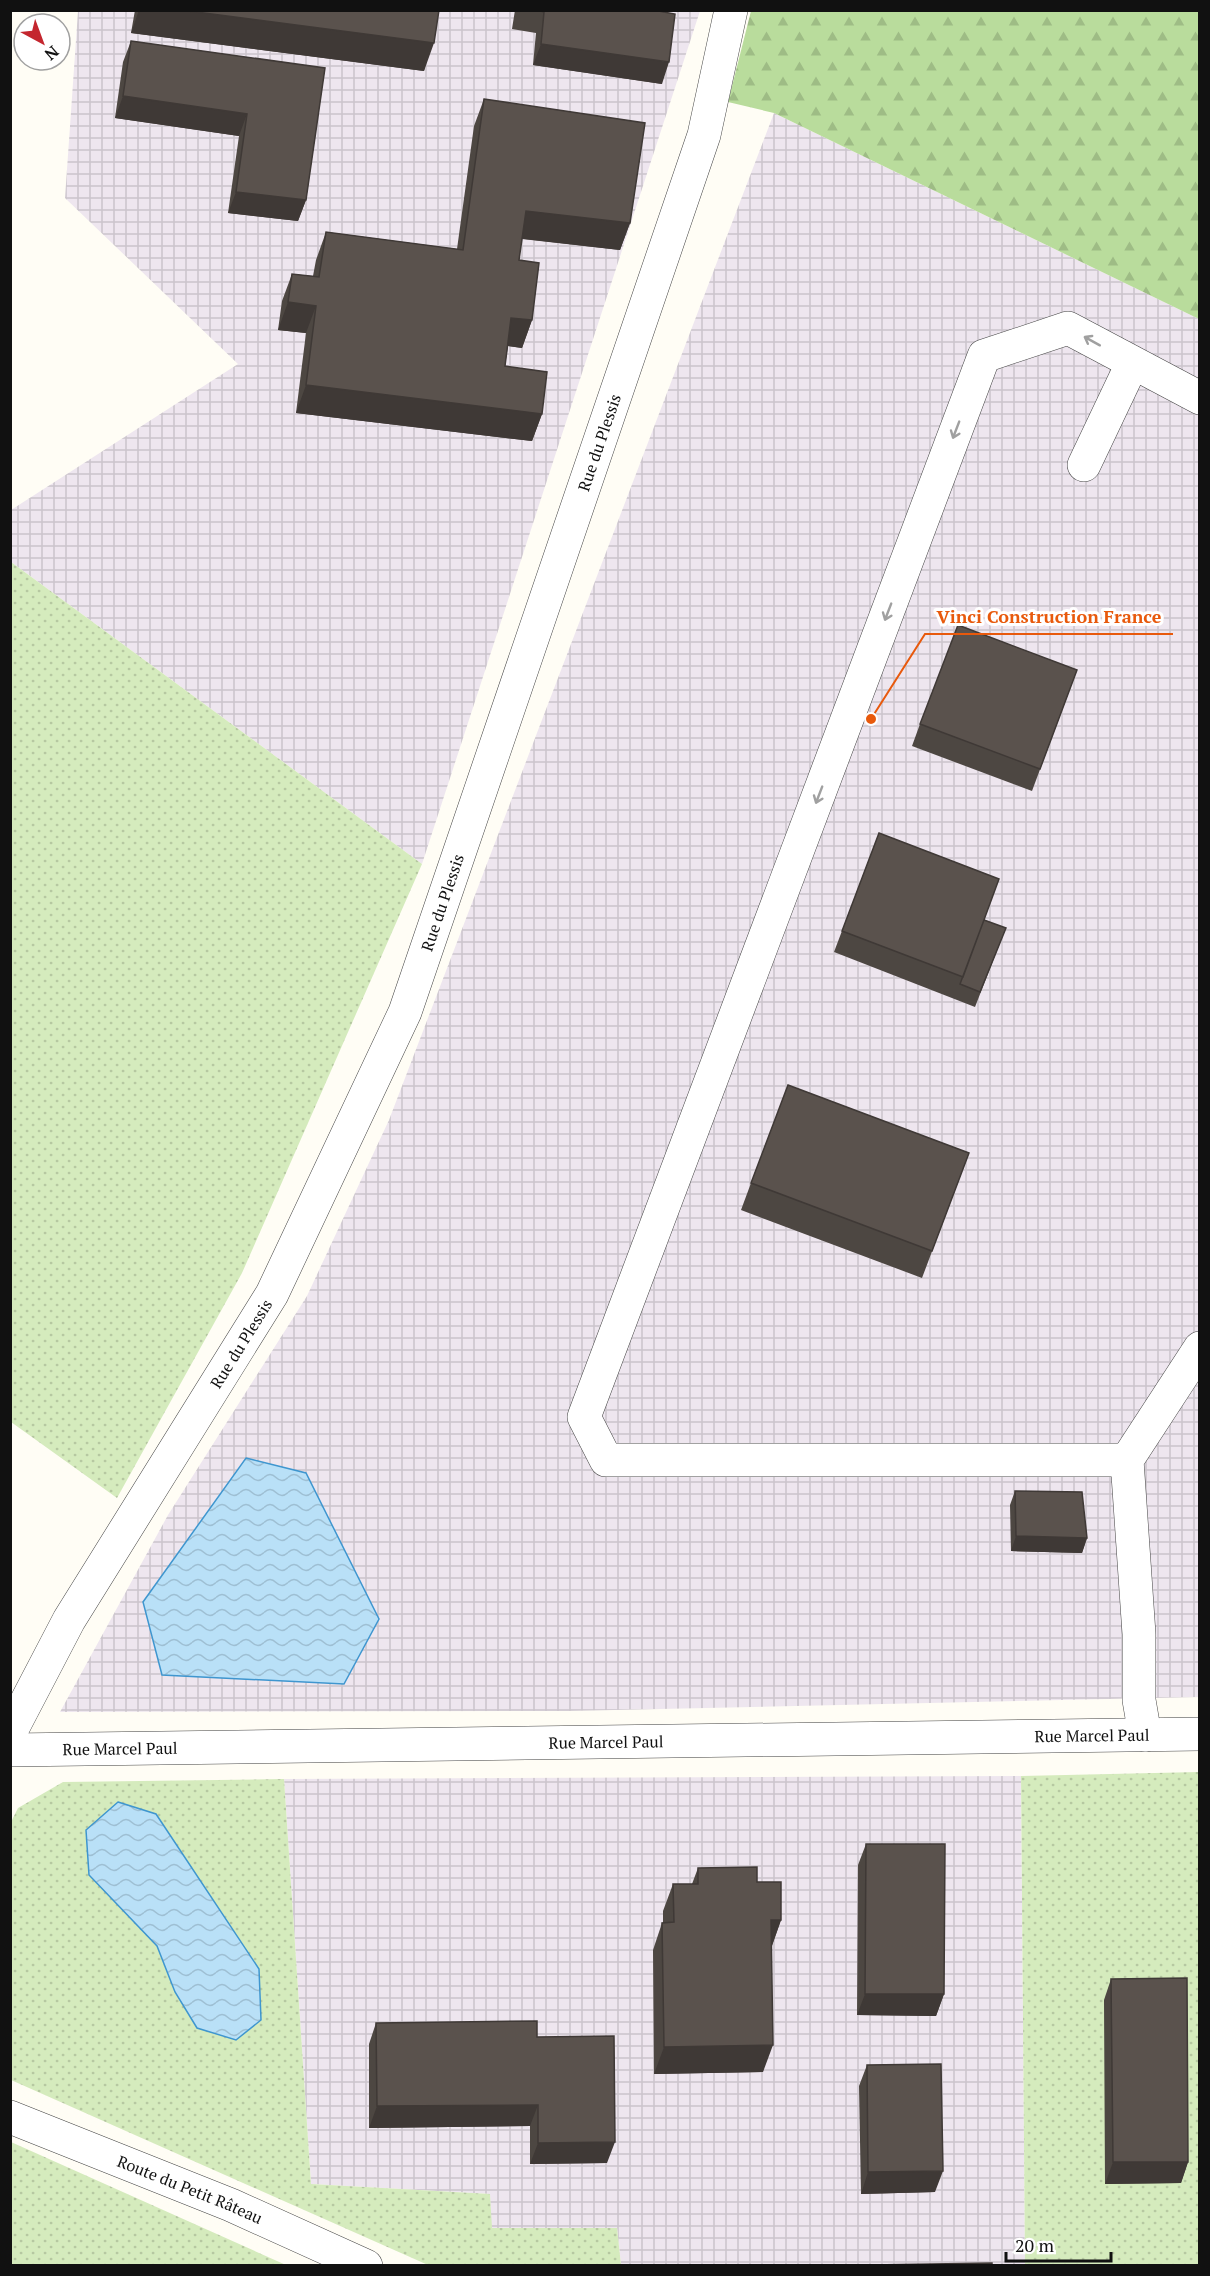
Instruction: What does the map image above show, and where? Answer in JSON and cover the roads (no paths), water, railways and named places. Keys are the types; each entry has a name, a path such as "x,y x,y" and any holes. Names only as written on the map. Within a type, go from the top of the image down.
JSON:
{"street":[{"name":"Rue du Plessis","path":"10,1733 69,1620 272,1294 405,1012 704,135 731,10"},
{"path":"1127,1460 606,1461 584,1417 984,356 1068,328 1132,364 1200,398"},
{"path":"1084,465 1132,364"},
{"path":"1145,1735 1139,1700 1139,1634 1127,1460 1199,1351"},
{"name":"Rue Marcel Paul","path":"10,1750 1200,1734"},
{"name":"Route du Petit Râteau","path":"10,2117 231,2205 366,2265"}],"water":[{"path":"246,1458 306,1473 379,1619 344,1684 162,1675 143,1602"},
{"path":"118,1802 156,1814 259,1969 261,2020 236,2040 197,2028 175,1992 157,1946 89,1875 86,1830"}],"place":[{"name":"Vinci Construction France","path":"871,719"}]}
